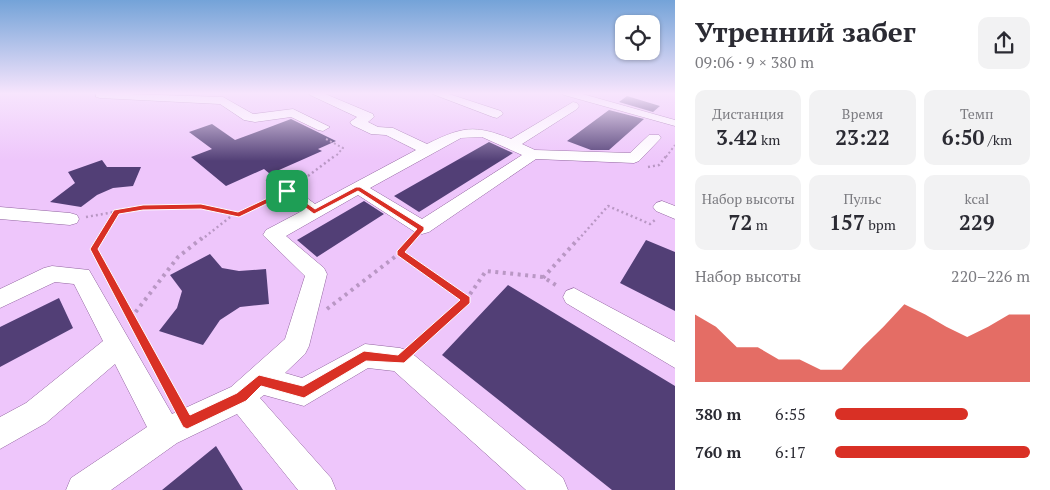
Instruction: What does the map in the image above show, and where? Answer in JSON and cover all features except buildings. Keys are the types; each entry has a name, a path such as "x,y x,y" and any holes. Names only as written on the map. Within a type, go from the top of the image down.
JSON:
{"lane":[{"path":"247,116 255,118 271,116"},
{"path":"298,116 325,133"},
{"path":"363,116 368,118 358,122 376,131 388,131 427,150"},
{"path":"513,144 557,116"},
{"path":"647,116 672,123"},
{"path":"83,490 166,432 250,389 296,346 316,274 273,235 458,134 484,133 533,154 634,158 654,138"},
{"path":"358,188 422,228 533,154"},
{"path":"281,186 314,212"},
{"path":"0,213 70,219"},
{"path":"0,299 52,274 81,276 166,432"},
{"path":"574,297 675,356"},
{"path":"0,434 36,412 118,345"},
{"path":"250,389 304,392 364,356 400,360 550,490"},
{"path":"250,389 319,490"}],"path":[{"path":"70,219 143,207 201,207 239,215 281,186 341,152 343,148 325,133"},
{"path":"542,278 608,206 650,224 668,210"},
{"path":"116,212 94,249 150,353"},
{"path":"131,318 178,257 235,214"},
{"path":"302,325 346,296 400,253 422,228"},
{"path":"400,253 466,300"},
{"path":"400,360 466,300 486,271 543,278 574,297"}],"route":[{"path":"358,188 422,228 400,253 466,300 400,360 364,356 304,392 259,380 242,397 187,422 94,249 116,212 143,207 201,207 239,215 287,191 314,212 358,188"}]}
